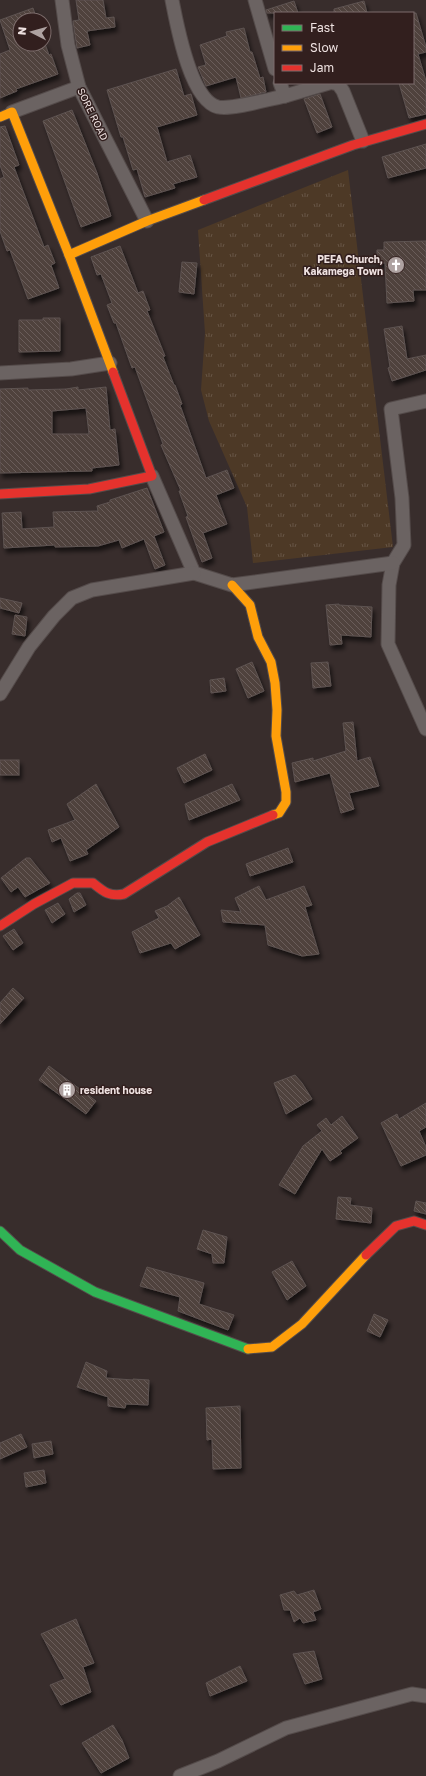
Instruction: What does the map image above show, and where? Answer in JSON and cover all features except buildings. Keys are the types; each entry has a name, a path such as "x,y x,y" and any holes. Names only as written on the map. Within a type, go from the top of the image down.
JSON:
{"street":[{"name":"SORE ROAD","path":"62,0 68,45 79,87 147,222"},
{"path":"172,0 179,36 191,72 200,91 209,103 219,107 235,106 285,96 326,84"},
{"path":"255,0 274,66"},
{"path":"280,84 285,96"},
{"path":"338,84 343,91 363,141"},
{"path":"79,87 6,114 69,255 152,476 194,574"},
{"path":"69,255 147,222 363,141 426,124"},
{"path":"0,373 70,369 110,363"},
{"path":"426,401 391,409 402,498 404,545 393,563 389,585 388,644 426,729"},
{"path":"0,494 89,489 152,476"},
{"path":"0,694 29,647 54,616 72,598 92,590 194,574 232,586 393,563"},
{"path":"0,926 34,904 74,883 93,883 106,894 115,896 124,894 207,842 279,813 286,802 286,792 276,736 275,683 270,662 258,637 250,605 232,586"},
{"path":"0,1231 20,1250 95,1292 249,1349 272,1347 302,1324 364,1255 396,1226 414,1222 426,1225"},
{"path":"180,1776 218,1761 286,1728 412,1694 426,1696"}],"green space":[{"path":"348,170 393,547 253,563 247,507 209,421 201,390 205,333 198,230"}],"traffic: fast":[{"path":"0,1231 20,1250 95,1292 248,1349"}],"traffic: slow":[{"path":"0,117 12,112 69,255 147,221 204,200"},
{"path":"69,255 113,372"},
{"path":"232,585 250,605 258,637 271,662 275,683 277,710 276,736 286,792 286,802 279,813 273,815"},
{"path":"248,1349 272,1347 302,1324 366,1255"}],"traffic: jam":[{"path":"204,200 353,145 426,124"},
{"path":"0,494 89,489 152,476 113,372"},
{"path":"0,926 34,904 73,883 93,883 107,893 115,895 124,894 207,842 273,815"},
{"path":"366,1255 396,1226 414,1221 426,1225"}],"place":[{"name":"PEFA Church, Kakamega Town","path":"396,265"},
{"name":"resident house","path":"67,1090"}]}
